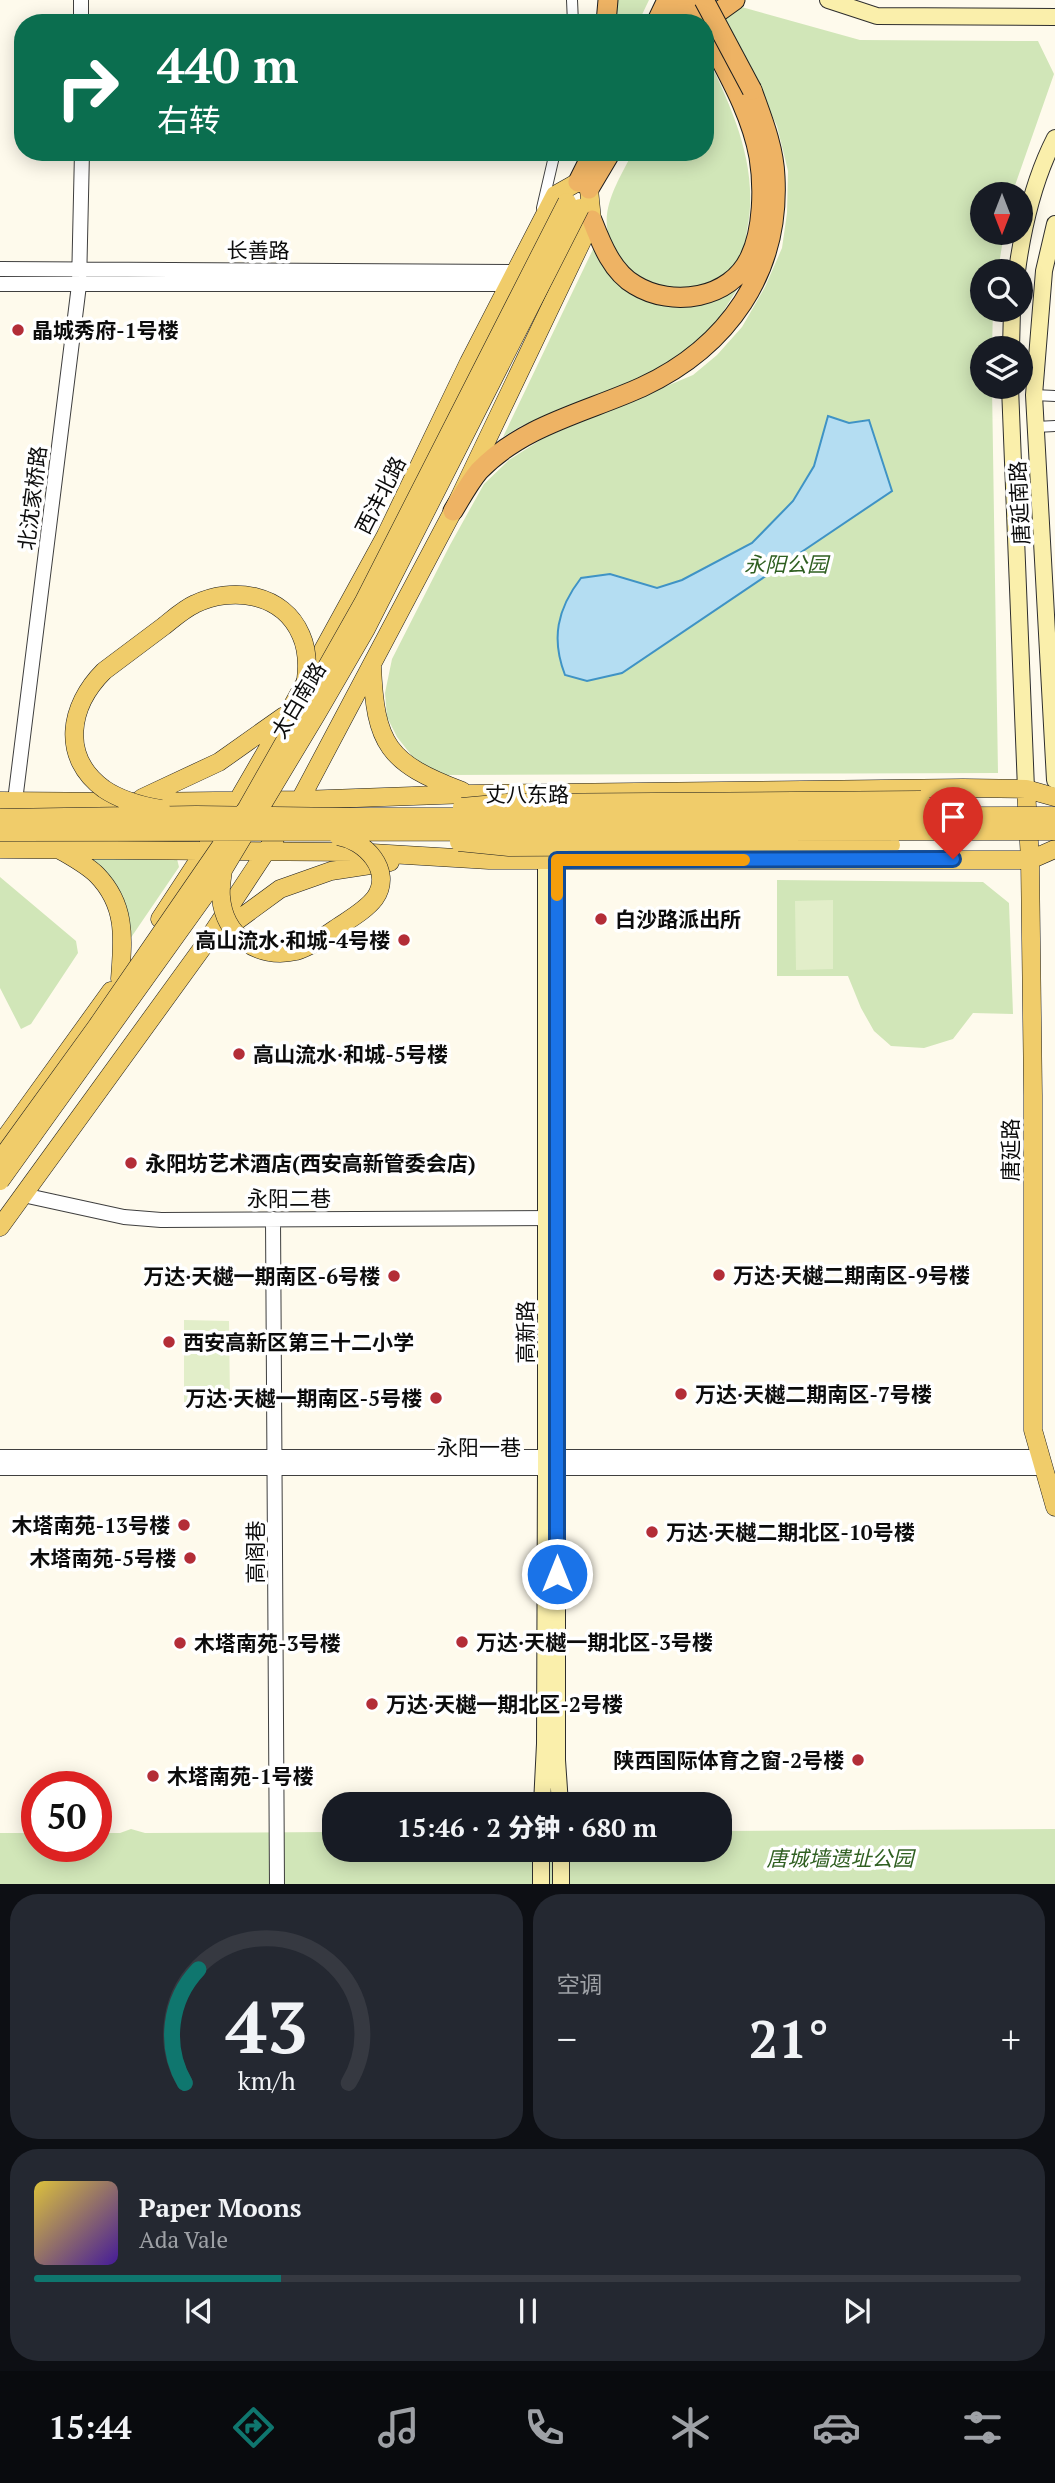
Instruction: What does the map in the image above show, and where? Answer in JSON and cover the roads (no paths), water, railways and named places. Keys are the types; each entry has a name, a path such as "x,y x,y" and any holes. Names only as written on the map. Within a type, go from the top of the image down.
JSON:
{"highway":[{"path":"714,15 735,0"},
{"path":"453,511 477,473 518,440 679,367 729,324 751,292 771,230 775,175 768,135 745,92 714,22"},
{"path":"580,210 616,267 633,285 659,296 681,299 701,295 721,288 737,276 750,257 758,228 761,196 759,159 745,92 714,44"}],"main road":[{"path":"837,1 877,16 1055,17"},
{"path":"1038,17 1055,28"},
{"path":"1018,259 1021,239 1044,159 1055,138"},
{"path":"0,1227 203,947 300,800 453,511 580,210 587,168"},
{"path":"580,210 587,168"},
{"name":"西沣北路","path":"206,851 295,712 555,195 587,168"},
{"name":"太白南路","path":"0,1160 97,1026 247,808 295,712 363,603 580,210"},
{"name":"太白南路","path":"0,1181 223,870 366,629 580,210"},
{"name":"唐延南路","path":"1055,224 1044,271 1034,396 1055,780"},
{"name":"唐延南路","path":"1010,399 1026,789"},
{"path":"134,802 219,762 295,712 307,680 306,654 301,634 288,615 265,600 239,593 217,595 192,605 104,671 92,682 79,703 75,720 76,748 89,776 106,791 143,806 196,815"},
{"path":"372,663 378,725 388,744 403,763 424,776 469,794"},
{"path":"8,801 300,800 469,794 963,788 1026,789 1055,797"},
{"path":"354,825 506,803 921,800 963,788"},
{"name":"唐延路","path":"1026,789 1030,860 1033,1430 1055,1507"},
{"name":"丈八东路","path":"0,818 196,815 354,825 1055,831"},
{"name":"丈八东路","path":"0,832 318,832 354,825 1055,816"},
{"path":"354,825 509,847 891,845 953,859"},
{"path":"223,870 221,898 227,922 239,940 259,950 276,953 297,950 360,912 376,897 380,883 380,870 374,858 363,847 349,838 318,832"},
{"path":"6,849 355,852 551,860 1030,860 1055,849"},
{"path":"60,850 96,874 115,900 121,915 120,979"},
{"path":"0,1144 120,979 206,851"},
{"path":"203,947 280,889 331,871 427,856"},
{"name":"高新路","path":"543,1792 551,1462 551,860"},
{"name":"高新路","path":"551,1462 559,1792"},
{"path":"541,1862 541,1884"},
{"path":"561,1862 561,1884"}],"street":[{"name":"北沈家桥路","path":"6,849 8,801 80,277 82,161"},
{"path":"538,229 553,161"},
{"name":"长善路","path":"0,269 80,277"},
{"name":"长善路","path":"0,284 80,277 512,278"},
{"path":"1034,396 1055,396"},
{"path":"1036,427 1055,426"},
{"name":"永阳二巷","path":"23,1195 124,1217 161,1220 552,1218"},
{"name":"高阁巷","path":"273,1219 276,1884"},
{"name":"永阳一巷","path":"0,1457 276,1463"},
{"name":"永阳一巷","path":"0,1468 276,1463 1041,1463"}],"water":[{"path":"828,416 849,423 869,420 892,491 622,673 587,681 565,675 558,649 559,625 566,601 581,578 610,574 657,588 682,580 752,543 793,501 814,466"}],"place":[{"name":"晶城秀府-1号楼","path":"18,330"},
{"name":"白沙路派出所","path":"601,919"},
{"name":"高山流水·和城-4号楼","path":"404,940"},
{"name":"高山流水·和城-5号楼","path":"239,1054"},
{"name":"永阳坊艺术酒店(西安高新管委会店)","path":"131,1163"},
{"name":"万达·天樾二期南区-9号楼","path":"719,1275"},
{"name":"万达·天樾一期南区-6号楼","path":"394,1276"},
{"name":"西安高新区第三十二小学","path":"169,1342"},
{"name":"万达·天樾二期南区-7号楼","path":"681,1394"},
{"name":"万达·天樾一期南区-5号楼","path":"436,1398"},
{"name":"木塔南苑-13号楼","path":"184,1525"},
{"name":"万达·天樾二期北区-10号楼","path":"652,1532"},
{"name":"木塔南苑-5号楼","path":"190,1558"},
{"name":"万达·天樾一期北区-3号楼","path":"462,1642"},
{"name":"木塔南苑-3号楼","path":"180,1643"},
{"name":"万达·天樾一期北区-2号楼","path":"372,1704"},
{"name":"陕西国际体育之窗-2号楼","path":"858,1760"},
{"name":"木塔南苑-1号楼","path":"153,1776"}],"park label":[{"name":"永阳公园","path":"786,564"},
{"name":"唐城墙遗址公园","path":"840,1858"}]}
